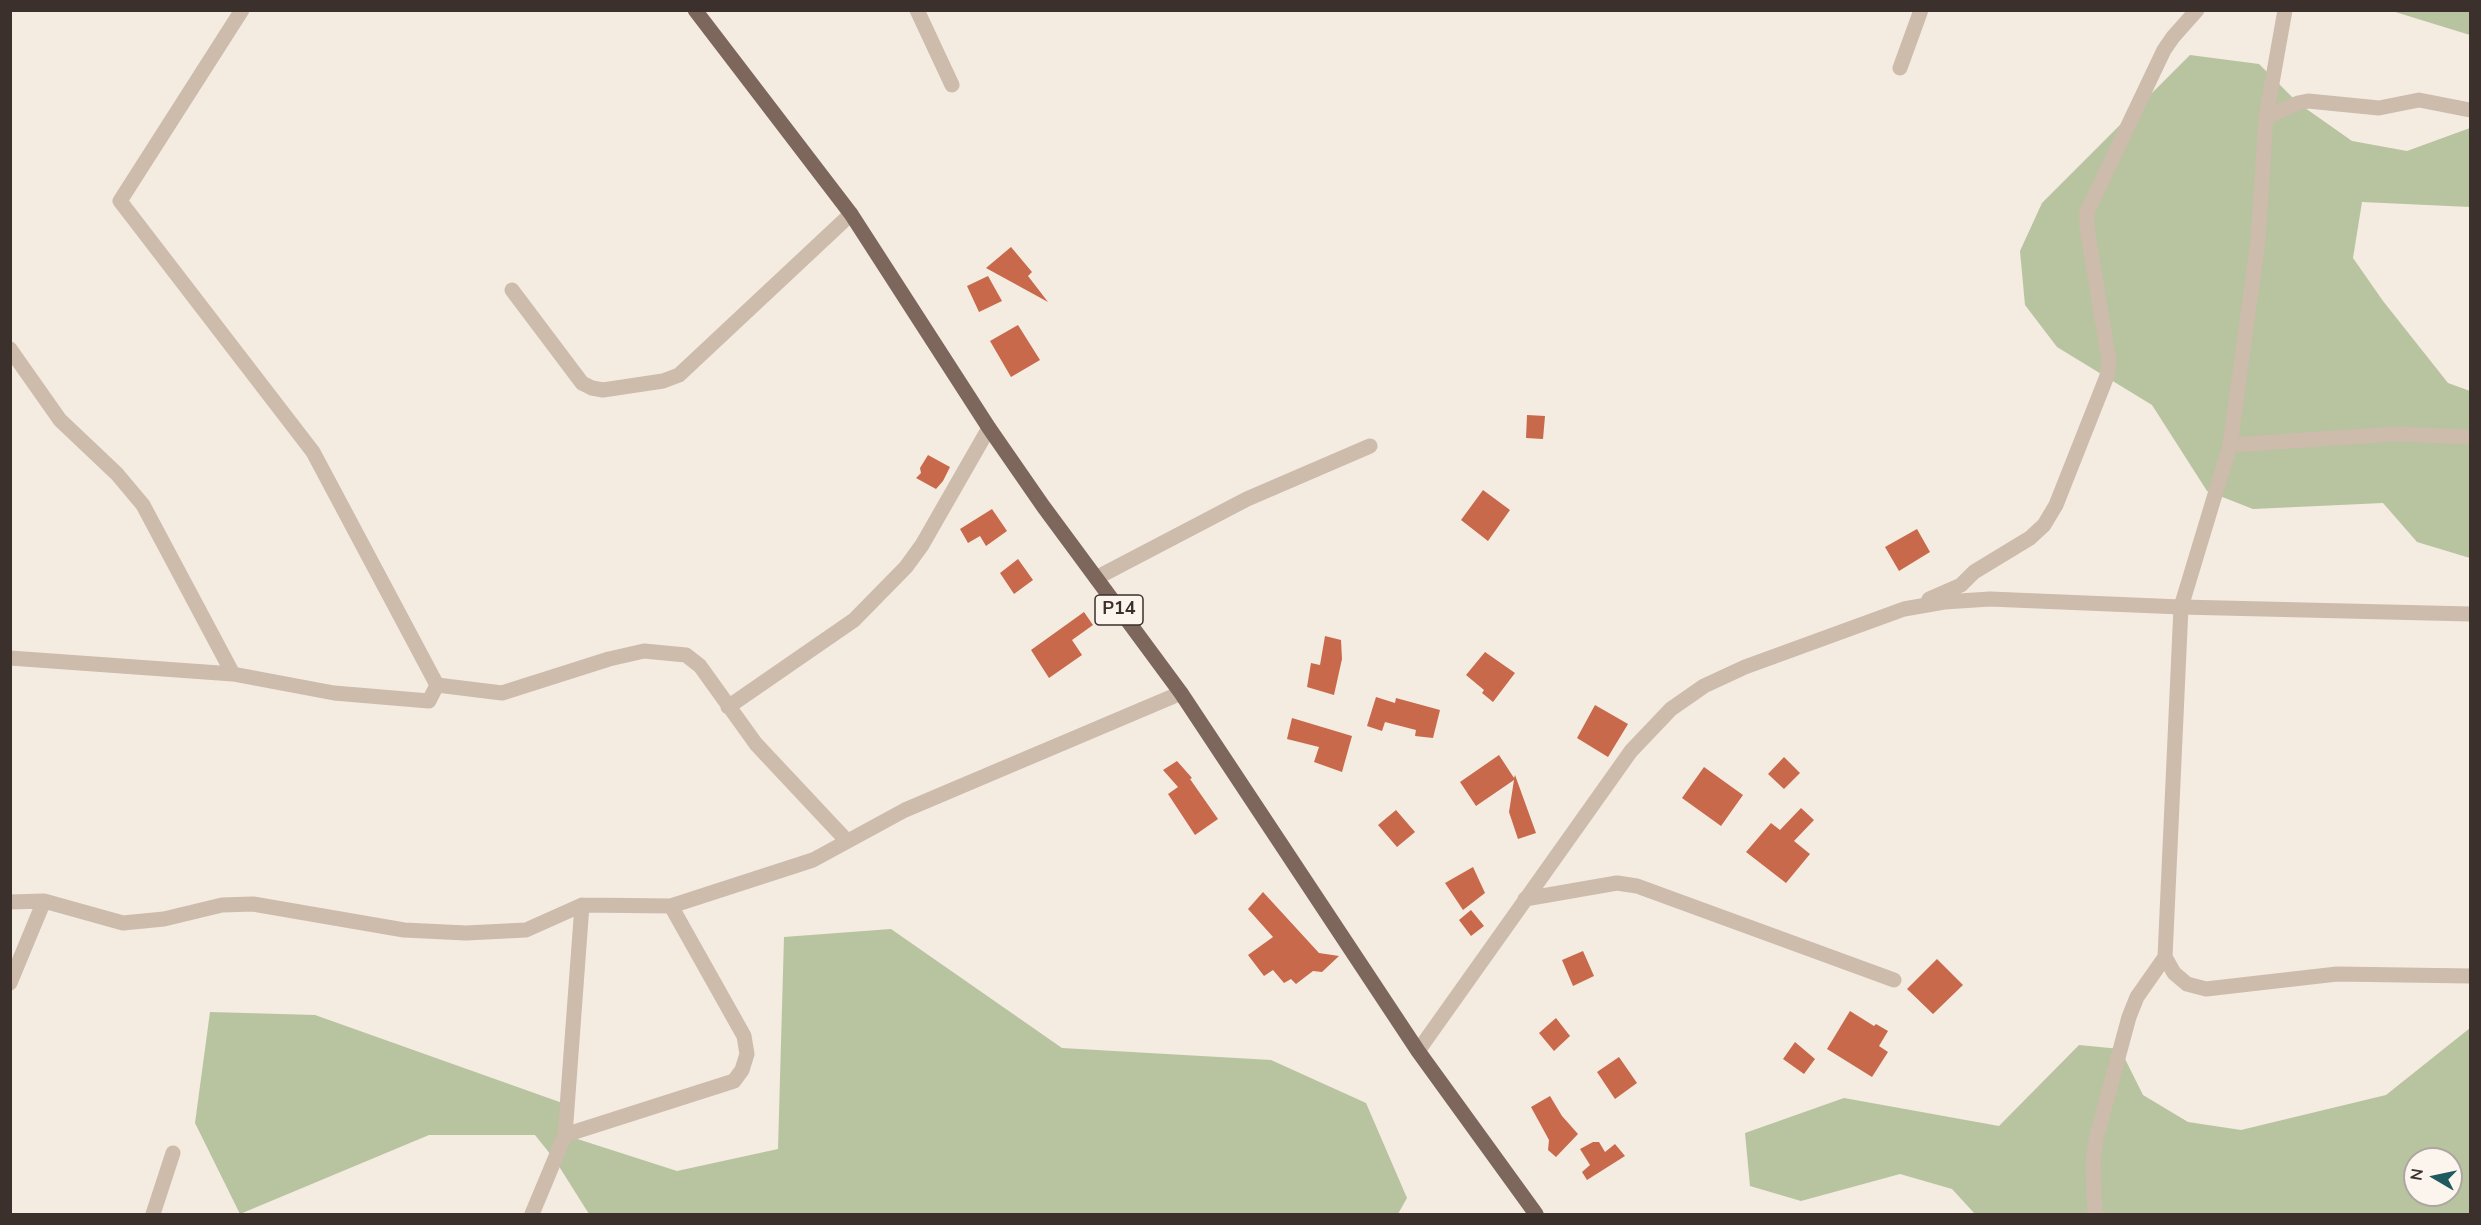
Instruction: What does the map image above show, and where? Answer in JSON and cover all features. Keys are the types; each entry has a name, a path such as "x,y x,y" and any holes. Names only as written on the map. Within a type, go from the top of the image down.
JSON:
{"main road":[{"name":"P14","path":"695,10 851,214 989,428 1181,693 1418,1051 1536,1215"}],"street":[{"path":"242,10 120,201 313,452 437,685"},
{"path":"917,10 952,85"},
{"path":"1900,68 1921,10"},
{"path":"1418,1051 1631,751 1671,709 1704,686 1744,667 1904,609 1961,585 1974,572 2030,538 2043,525 2056,505 2107,376 2109,361 2087,228 2087,212 2164,50 2197,10"},
{"path":"2285,10 2266,117 2258,241 2230,445 2181,607 2165,957 2174,973 2187,984 2206,989 2337,974 2470,976"},
{"path":"2266,117 2308,101 2379,108 2419,100 2470,110"},
{"path":"512,290 582,382 592,388 603,390 663,381 679,375 851,214"},
{"path":"10,349 60,420 117,474 143,505 233,674"},
{"path":"728,707 854,620 906,567 922,545 989,428"},
{"path":"2230,445 2396,434 2470,437"},
{"path":"1096,578 1247,499 1370,446"},
{"path":"1904,609 1944,602 1990,599 2181,607 2470,614"},
{"path":"437,685 502,693 609,659 644,651 675,652 692,658 756,744 847,841"},
{"path":"10,658 233,674 334,693 393,699 429,701 437,685"},
{"path":"10,902 44,901 123,923 164,919 222,905 253,904 404,930 466,933 526,930 582,905 671,906 813,860 905,810 1181,693"},
{"path":"1525,899 1617,883 1637,886 1894,980"},
{"path":"10,983 44,901"},
{"path":"532,1215 564,1135 582,905"},
{"path":"564,1135 734,1082 742,1070 747,1054 744,1036 671,906"},
{"path":"2095,1215 2093,1162 2096,1138 2129,1017 2137,997 2165,957"},
{"path":"153,1215 173,1154"}],"green space":[{"path":"2392,11 2470,11 2470,35"},
{"path":"2190,55 2259,64 2298,103 2352,141 2407,151 2470,128 2470,207 2362,202 2353,258 2383,301 2448,383 2470,391 2470,558 2417,542 2383,503 2253,509 2207,491 2152,405 2057,347 2025,305 2020,251 2042,203"},
{"path":"891,929 1062,1048 1271,1060 1366,1103 1407,1198 1398,1214 589,1214 555,1160 535,1135 429,1135 240,1214 195,1123 210,1012 315,1015 568,1105 565,1135 677,1171 778,1149 784,937"},
{"path":"2470,1028 2470,1214 1975,1214 1952,1189 1900,1174 1801,1201 1750,1186 1745,1133 1844,1098 1999,1126 2079,1045 2120,1049 2143,1095 2188,1122 2241,1130 2386,1095"}],"building":[{"path":"1011,247 1032,272 1028,276 1048,302 986,268"},
{"path":"988,276 1002,301 979,312 967,286"},
{"path":"1018,325 1040,360 1011,377 990,341"},
{"path":"1527,415 1545,416 1543,439 1526,438"},
{"path":"928,455 950,467 936,489 916,478 921,473 920,468"},
{"path":"1483,490 1510,510 1488,541 1461,520"},
{"path":"992,509 1007,531 986,546 980,536 968,543 960,529"},
{"path":"1917,529 1930,552 1899,571 1885,547"},
{"path":"1018,559 1033,580 1014,594 1000,573"},
{"path":"1084,612 1093,625 1072,640 1082,655 1049,678 1031,650"},
{"path":"1325,636 1341,640 1342,659 1334,695 1307,687 1311,663 1320,665"},
{"path":"1485,652 1515,673 1493,702 1482,693 1484,690 1466,675"},
{"path":"1376,697 1395,703 1396,698 1440,710 1433,738 1415,736 1416,730 1385,722 1382,731 1367,726"},
{"path":"1595,705 1628,724 1608,757 1577,738"},
{"path":"1292,718 1352,736 1342,772 1314,762 1319,747 1287,739"},
{"path":"1499,755 1514,778 1515,775 1536,833 1518,839 1509,812 1514,780 1476,806 1460,782"},
{"path":"1784,757 1800,773 1784,789 1768,774"},
{"path":"1177,761 1192,778 1190,779 1218,819 1195,835 1168,794 1178,787 1163,770"},
{"path":"1704,767 1743,795 1721,826 1682,798"},
{"path":"1801,808 1814,820 1794,841 1810,854 1786,883 1746,852 1771,823 1780,830"},
{"path":"1396,810 1415,832 1397,847 1378,825"},
{"path":"1473,867 1485,893 1463,910 1445,883"},
{"path":"1263,892 1319,953 1339,956 1322,972 1313,971 1296,984 1291,979 1284,983 1273,970 1264,976 1248,955 1273,937 1248,909"},
{"path":"1471,910 1484,926 1471,936 1459,920"},
{"path":"1583,951 1594,976 1573,986 1562,960"},
{"path":"1937,959 1963,985 1933,1014 1907,989"},
{"path":"1850,1011 1874,1026 1876,1024 1888,1031 1879,1046 1888,1052 1872,1077 1827,1049"},
{"path":"1556,1018 1570,1036 1554,1051 1539,1033"},
{"path":"1795,1042 1815,1059 1804,1074 1783,1059"},
{"path":"1619,1057 1637,1083 1615,1099 1597,1072"},
{"path":"1550,1096 1562,1116 1578,1134 1556,1157 1548,1150 1549,1140 1531,1107"},
{"path":"1593,1142 1599,1142 1605,1152 1615,1144 1625,1156 1587,1180 1582,1172 1590,1165 1580,1149"}]}
